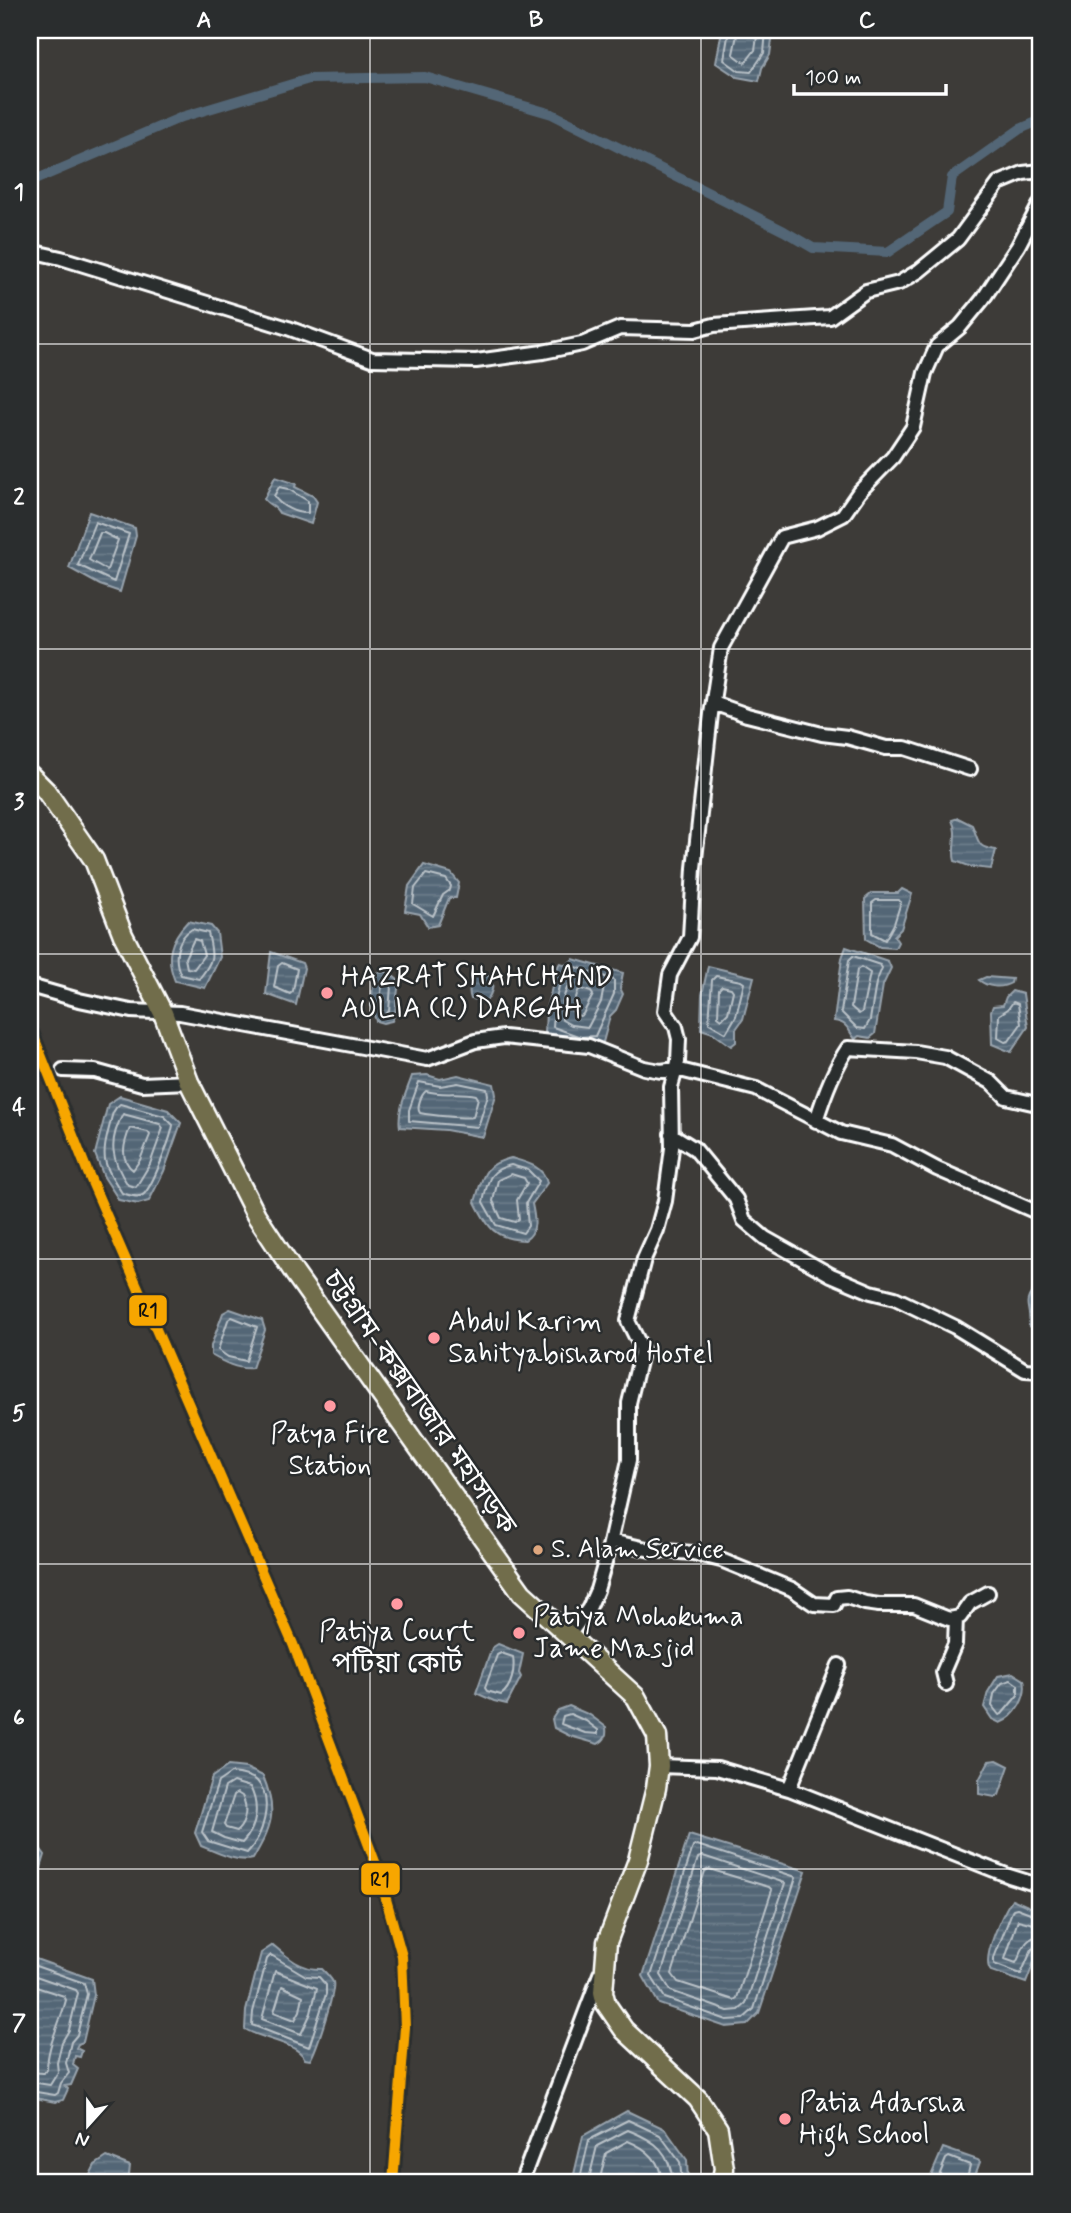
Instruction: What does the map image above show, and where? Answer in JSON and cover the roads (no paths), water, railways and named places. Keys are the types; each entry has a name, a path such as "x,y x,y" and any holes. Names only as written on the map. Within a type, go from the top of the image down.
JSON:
{"highway":[{"name":"চট্টগ্রাম-কক্সবাজার মহাসড়ক","path":"30,775 46,791 94,860 123,935 163,1013 189,1082 256,1215 522,1593 636,1697 657,1736 659,1766 656,1788 638,1860 607,1942 603,1992 606,2004 617,2022 698,2099 719,2129 724,2169 721,2183"}],"street":[{"path":"30,251 61,258 288,328 372,359 476,361 582,344 621,328 695,330 714,325 830,317 866,291 900,283 919,271 958,239 999,183 1023,173 1041,171"},
{"path":"569,1635 589,1608 611,1541 629,1460 629,1403 642,1349 628,1321 644,1259 657,1230 665,1201 671,1134 671,1087 680,1039 676,1027 664,1011 670,975 690,937 694,868 722,648 782,537 817,528 843,515 859,492 893,457 913,427 925,373 937,346 960,327 983,299 1018,246 1041,202"},
{"path":"713,703 747,715 822,734 847,737 886,748 905,748 970,769"},
{"path":"30,986 131,1011 180,1013 427,1059 475,1041 504,1037 589,1046 644,1068 661,1072 676,1069 756,1089 841,1133 892,1145 937,1169 1041,1214"},
{"path":"816,1121 825,1091 848,1048 916,1052 945,1057 991,1082 1006,1097 1041,1105"},
{"path":"63,1070 95,1071 142,1084 189,1082"},
{"path":"671,1134 695,1149 736,1199 744,1220 765,1238 831,1275 871,1292 895,1298 955,1327 1025,1370 1041,1371"},
{"path":"611,1541 721,1560 792,1589 814,1604 831,1606 837,1598 847,1597 865,1603 914,1605 949,1619 960,1617 970,1603 988,1593"},
{"path":"946,1684 943,1672 955,1644 956,1618"},
{"path":"789,1789 839,1665"},
{"path":"659,1766 717,1768 789,1789 1009,1876 1041,1886"},
{"path":"521,2183 604,1964"}],"water":[{"path":"722,30 773,32 770,55 762,68 759,81 737,77 716,63"},
{"path":"275,477 296,484 295,487 313,496 317,502 311,524 279,513 264,499"},
{"path":"89,512 135,528 136,536 120,592 100,585 69,568"},
{"path":"958,818 972,825 981,845 996,850 991,869 972,867 955,861 955,830 952,820"},
{"path":"424,865 451,873 459,883 456,898 449,898 438,925 428,927 420,914 405,911 409,886"},
{"path":"902,889 912,894 901,929 894,936 898,942 895,948 880,947 866,939 865,899 872,893 898,893"},
{"path":"188,921 211,926 217,933 220,957 205,988 175,981 172,972 170,956 173,942"},
{"path":"846,947 888,961 891,968 883,985 875,1034 870,1038 859,1036 855,1039 845,1025 834,1021 842,958"},
{"path":"271,952 302,963 304,968 296,1005 266,994"},
{"path":"573,959 623,973 620,988 623,994 616,1010 610,1016 602,1046 548,1037 545,1034 546,1009 558,966 560,963 567,965"},
{"path":"708,966 754,977 743,1019 736,1029 736,1042 731,1046 713,1033 701,1029 702,995"},
{"path":"388,972 399,981 392,1021 383,1023 376,1021 371,1006 374,973"},
{"path":"482,972 491,978 491,992 487,1000 471,999 472,982 476,973"},
{"path":"986,977 1012,979 1007,985 994,986 979,980"},
{"path":"1012,991 1023,994 1028,1027 1011,1052 992,1044 991,1011 993,1006 1003,1005"},
{"path":"427,1075 440,1079 458,1075 494,1084 496,1095 483,1137 446,1130 400,1127 401,1108 412,1076"},
{"path":"120,1096 168,1110 181,1123 164,1171 149,1201 138,1204 119,1200 104,1177 95,1154 108,1104"},
{"path":"511,1158 538,1169 547,1183 532,1204 534,1229 525,1240 499,1234 484,1219 475,1202 482,1178 489,1168"},
{"path":"1041,1271 1039,1330 1029,1326 1028,1301 1038,1284 1035,1273"},
{"path":"230,1309 262,1320 265,1330 252,1368 236,1367 211,1355 211,1346 223,1313"},
{"path":"498,1644 523,1654 519,1673 521,1677 507,1704 476,1693 492,1648"},
{"path":"1013,1673 1024,1680 1024,1693 1016,1711 1000,1723 992,1719 984,1707 988,1692 998,1676"},
{"path":"569,1706 590,1715 606,1727 603,1740 598,1744 554,1728 552,1719 558,1710"},
{"path":"997,1760 1009,1766 999,1795 995,1797 979,1794 979,1780 989,1761"},
{"path":"228,1766 246,1768 263,1776 268,1789 271,1819 253,1859 233,1858 201,1846 195,1833 212,1777"},
{"path":"30,1835 45,1855 30,1904"},
{"path":"689,1835 806,1871 759,2013 747,2025 726,2027 659,2004 643,1976"},
{"path":"1012,1899 1041,1912 1041,1944 1026,1983 991,1971 988,1965 994,1936"},
{"path":"273,1945 302,1965 322,1969 333,1982 325,2021 310,2060 286,2045 245,2029 246,2011 261,1953"},
{"path":"30,1957 92,1979 94,1995 83,2042 76,2048 82,2051 80,2057 75,2056 73,2065 78,2069 71,2085 65,2086 68,2089 63,2100 55,2102 30,2097"},
{"path":"627,2111 665,2129 687,2160 688,2183 572,2183 583,2136"},
{"path":"943,2148 980,2162 972,2183 928,2183"},
{"path":"107,2157 130,2166 128,2183 86,2183 95,2165"}],"waterway":[{"path":"30,182 182,117 309,79 425,77 552,114 813,248 888,252 947,212 952,177 1020,129 1041,120"}],"place":[{"name":"HAZRAT SHAHCHAND AULIA (R) DARGAH","path":"327,993"},
{"name":"Abdul Karim Sahityabisharod Hostel","path":"434,1338"},
{"name":"Patya Fire Station","path":"330,1406"},
{"name":"S. Alam Service","path":"538,1550"},
{"name":"Patiya Court পটিয়া কোর্ট","path":"397,1604"},
{"name":"Patiya Mohokuma Jame Masjid","path":"519,1633"},
{"name":"Patia Adarsha High School","path":"785,2119"}]}
